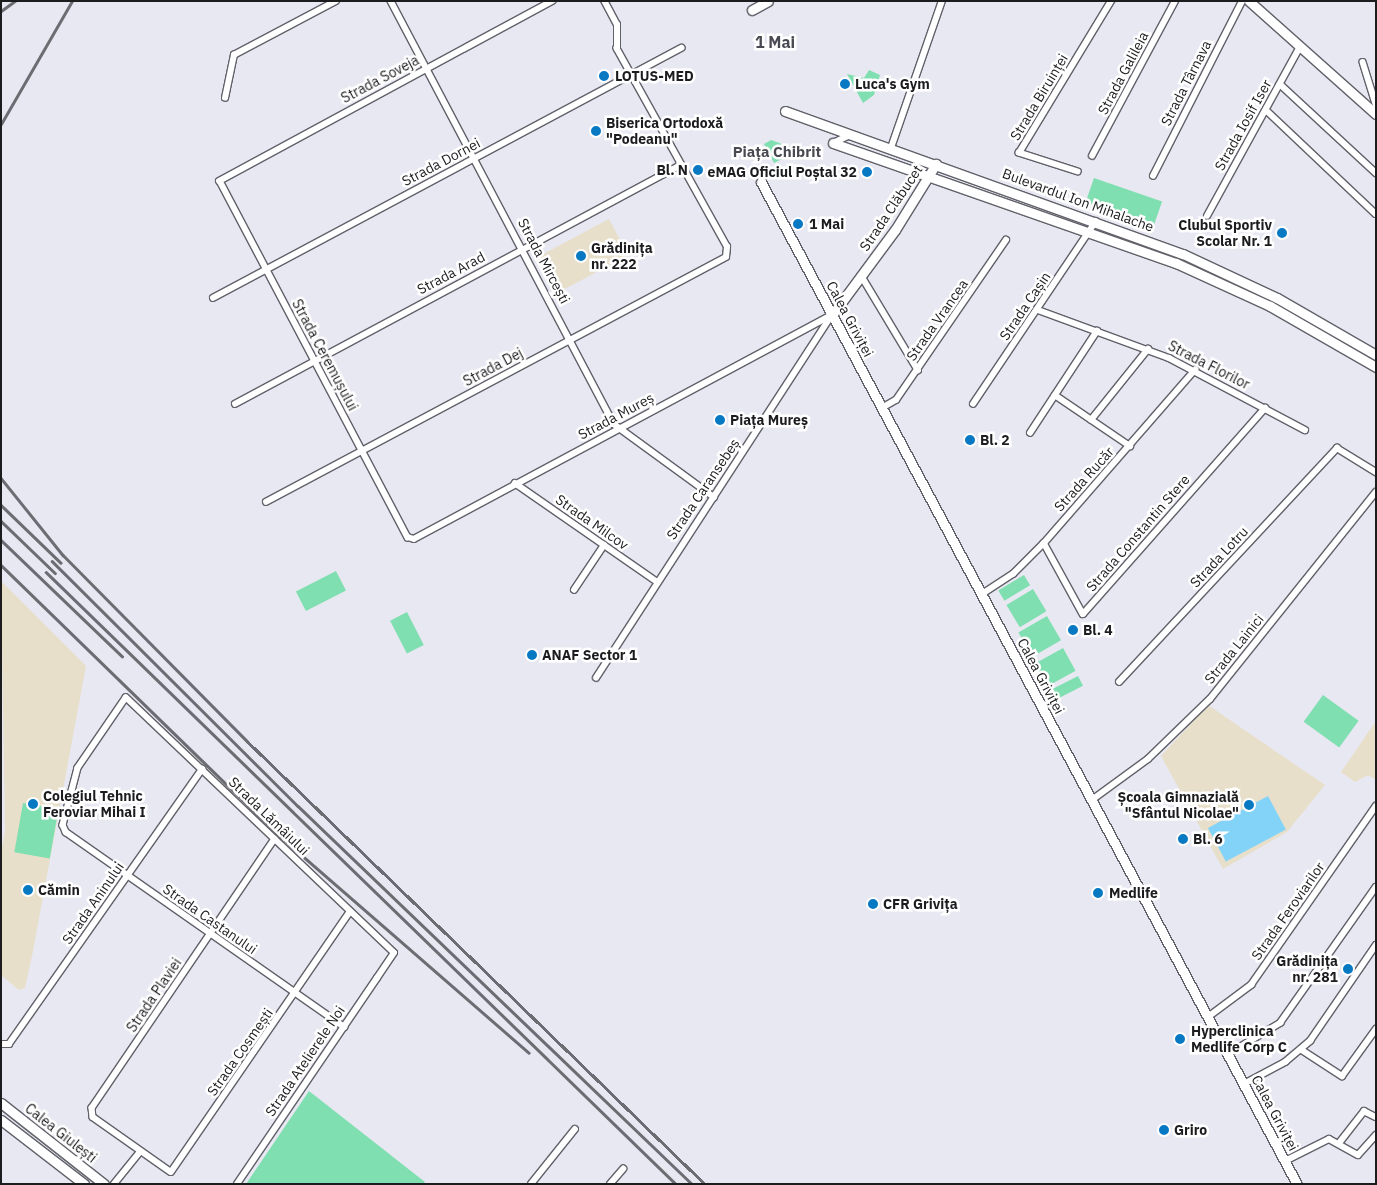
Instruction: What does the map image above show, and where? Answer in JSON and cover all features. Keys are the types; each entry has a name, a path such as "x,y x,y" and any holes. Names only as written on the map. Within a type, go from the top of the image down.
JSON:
{"main road":[{"path":"752,10 768,1"},
{"path":"1250,1 1376,114"},
{"name":"Bulevardul Ion Mihalache","path":"785,111 1096,221 1242,280 1376,355"},
{"name":"Bulevardul Ion Mihalache","path":"833,143 1091,231 1233,288 1376,367"},
{"name":"Strada Clăbucet","path":"832,315 936,164"},
{"name":"Calea Griviței","path":"761,182 1297,1184"},
{"name":"Calea Giulești","path":"1,1103 104,1184"},
{"name":"Calea Giulești","path":"1,1120 84,1184"}],"street":[{"path":"225,98 234,55 336,1"},
{"name":"Strada Mircești","path":"391,1 618,430 714,497"},
{"name":"Strada Soveja","path":"220,181 553,1"},
{"path":"604,1 617,25 617,50 680,165"},
{"path":"891,148 942,1"},
{"name":"Strada Biruinței","path":"1078,172 1019,153 1111,1"},
{"name":"Strada Galileia","path":"1092,156 1175,1"},
{"name":"Strada Târnava","path":"1153,176 1242,1"},
{"name":"Strada Iosif Iser","path":"1207,216 1300,47"},
{"name":"Strada Dornei","path":"213,298 267,271 681,48"},
{"path":"1363,62 1376,104"},
{"path":"1280,84 1376,173"},
{"path":"1266,110 1376,214"},
{"path":"833,143 852,134"},
{"name":"Strada Arad","path":"234,404 680,165"},
{"name":"Strada Dej","path":"266,502 570,340 729,252 680,165"},
{"name":"Strada Ceremușului","path":"220,181 314,361 411,539"},
{"name":"Strada Cașin","path":"973,404 1038,310 1096,221"},
{"name":"Strada Vrancea","path":"882,408 896,400 1006,240"},
{"path":"861,275 918,370"},
{"name":"Strada Florilor","path":"1038,310 1148,349 1195,370 1305,430"},
{"name":"Strada Mureș","path":"411,539 832,315"},
{"name":"Strada Caransebeș","path":"596,678 656,581 714,497 832,315"},
{"path":"1030,433 1097,331"},
{"path":"1091,420 1148,349"},
{"name":"Strada Rucăr","path":"982,594 1013,574 1044,543 1195,370"},
{"path":"1055,395 1130,446"},
{"name":"Strada Constantin Stere","path":"1044,543 1082,614 1265,408"},
{"name":"Strada Lotru","path":"1120,682 1337,448 1376,472"},
{"name":"Strada Milcov","path":"515,483 656,581"},
{"name":"Strada Lainici","path":"1092,800 1148,759 1210,699 1376,492"},
{"path":"574,590 604,546"},
{"name":"Strada Lămâiului","path":"64,828 78,768 126,698 394,953"},
{"name":"Strada Aninului","path":"1,1044 9,1044 202,769"},
{"name":"Strada Feroviarilor","path":"1208,1017 1250,985 1376,806"},
{"name":"Strada Castanului","path":"64,828 127,876 344,1027"},
{"name":"Strada Plaviei","path":"139,1153 93,1117 90,1110 275,839"},
{"path":"1228,1054 1280,1023 1376,887"},
{"name":"Strada Cosmești","path":"139,1153 171,1172 296,994 350,912"},
{"path":"1244,1084 1302,1050 1376,945"},
{"name":"Strada Atelierele Noi","path":"237,1184 394,953"},
{"path":"1302,1050 1342,1076 1376,1029"},
{"path":"1340,1142 1364,1111 1376,1117"},
{"path":"531,1184 575,1129"},
{"path":"1285,1161 1325,1140 1340,1142 1358,1155 1376,1136"},
{"path":"114,1184 139,1153"},
{"path":"610,1184 623,1169"}],"shaded area":[{"name":"Grădinița nr. 222","path":"609,219 628,255 555,294 536,258"},
{"name":"Colegiul Tehnic Feroviar Mihai I","path":"1,581 86,666 32,956 25,988 19,990 1,975 1,852 5,831"},
{"name":"Școala Gimnazială \"Sfântul Nicolae\"","path":"1208,705 1325,785 1287,832 1223,869 1161,756"},
{"path":"1376,721 1376,780 1368,775 1355,782 1341,772"}],"green space":[{"path":"869,70 880,75 874,95 863,103 847,74 864,78"},
{"path":"771,140 799,150 774,163 764,144"},
{"path":"1094,178 1162,201 1154,226 1086,203"},
{"path":"336,571 346,591 306,611 296,591"},
{"path":"1024,575 1030,585 1004,601 998,590"},
{"path":"1033,589 1046,611 1020,627 1006,605"},
{"path":"407,612 424,645 407,654 390,621"},
{"path":"1047,616 1061,640 1032,657 1018,632"},
{"path":"1063,648 1076,671 1048,686 1035,664"},
{"path":"1078,676 1083,686 1054,701 1049,691"},
{"path":"1323,695 1359,721 1339,748 1304,722"},
{"path":"23,803 58,809 50,858 14,852"},
{"path":"309,1091 425,1182 423,1184 246,1184"}],"water":[{"path":"1268,796 1286,830 1226,861 1208,828"}],"tram line":[{"path":"1,1110 95,1184"}],"railway":[{"path":"1,11 15,1"},
{"path":"1,124 72,1"},
{"path":"1,478 63,555 247,741 705,1184"},
{"path":"1,505 61,563"},
{"path":"1,521 55,573"},
{"path":"1,540 122,656"},
{"path":"52,561 298,806 692,1184"},
{"path":"1,565 282,838 529,1053"},
{"path":"46,572 676,1184"}],"place":[{"name":"LOTUS-MED","path":"604,76"},
{"name":"Luca's Gym","path":"845,84"},
{"name":"Biserica Ortodoxă \"Podeanu\"","path":"596,131"},
{"name":"Bl. N","path":"698,170"},
{"name":"eMAG Oficiul Poștal 32","path":"867,172"},
{"name":"1 Mai","path":"798,224"},
{"name":"Clubul Sportiv Scolar Nr. 1","path":"1282,233"},
{"name":"Grădinița nr. 222","path":"581,256"},
{"name":"Piața Mureș","path":"720,420"},
{"name":"Bl. 2","path":"970,440"},
{"name":"Bl. 4","path":"1073,630"},
{"name":"ANAF Sector 1","path":"532,655"},
{"name":"Colegiul Tehnic Feroviar Mihai I","path":"33,804"},
{"name":"Școala Gimnazială \"Sfântul Nicolae\"","path":"1249,805"},
{"name":"Bl. 6","path":"1183,839"},
{"name":"Cămin","path":"28,890"},
{"name":"Medlife","path":"1098,893"},
{"name":"CFR Grivița","path":"873,904"},
{"name":"Grădinița nr. 281","path":"1348,969"},
{"name":"Hyperclinica Medlife Corp C","path":"1180,1039"},
{"name":"Griro","path":"1164,1130"}],"district":[{"name":"1 Mai","path":"775,42"},
{"name":"Piața Chibrit","path":"777,152"}]}
